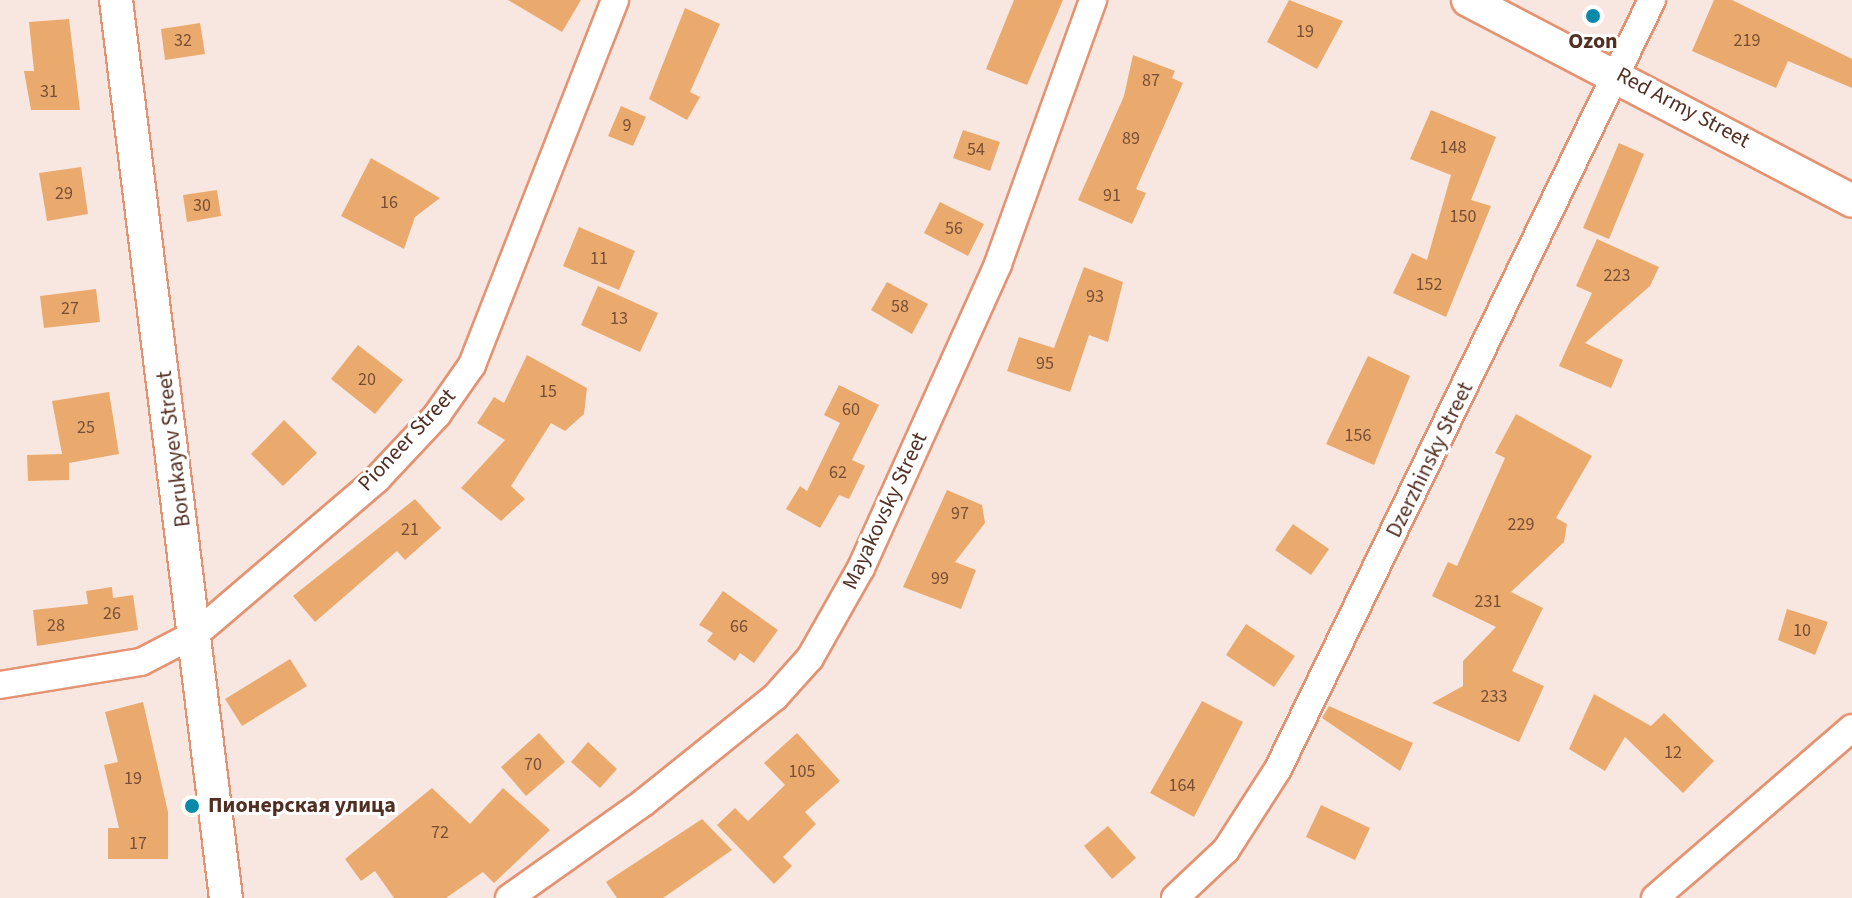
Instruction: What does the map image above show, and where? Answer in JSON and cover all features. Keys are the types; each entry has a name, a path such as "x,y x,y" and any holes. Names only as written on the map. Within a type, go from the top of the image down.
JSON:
{"street":[{"name":"Borukayev Street","path":"116,0 197,633 226,898"},
{"name":"Pioneer Street","path":"0,685 141,662 197,633 377,479 472,365 615,0"},
{"name":"Mayakovsky Street","path":"509,898 643,803 775,697 810,658 861,568 998,264 1093,0"},
{"name":"Red Army Street","path":"1468,0 1618,73 1852,201"},
{"name":"Dzerzhinsky Street","path":"1175,898 1226,850 1278,769 1652,0"},
{"path":"1655,898 1852,728"}],"building":[{"path":"508,0 581,0 562,32"},
{"path":"1014,0 1063,0 1027,85 986,69"},
{"path":"1289,0 1343,21 1317,69 1267,42"},
{"path":"1714,0 1732,0 1852,59 1852,88 1788,61 1776,88 1692,51"},
{"path":"685,8 720,24 690,92 700,97 687,120 649,99"},
{"path":"69,19 80,110 31,110 24,71 34,71 29,22"},
{"path":"200,23 205,54 165,60 161,29"},
{"path":"1133,55 1175,71 1172,78 1183,83 1136,189 1146,193 1132,224 1078,200 1124,96"},
{"path":"621,106 646,117 633,146 608,136"},
{"path":"1431,110 1496,137 1471,200 1491,206 1446,317 1393,293 1412,253 1427,260 1451,175 1410,159"},
{"path":"963,130 1000,142 990,171 953,158"},
{"path":"1619,143 1644,154 1609,239 1583,228"},
{"path":"371,158 440,198 415,217 404,249 341,216"},
{"path":"81,167 88,214 47,221 39,173"},
{"path":"217,190 221,216 187,222 183,195"},
{"path":"940,202 984,224 968,256 924,233"},
{"path":"579,227 635,251 619,290 563,266"},
{"path":"1597,239 1659,267 1650,286 1585,343 1623,360 1611,388 1559,366 1592,293 1576,286"},
{"path":"1084,267 1123,282 1108,342 1089,335 1070,392 1007,371 1019,337 1054,348"},
{"path":"887,282 928,304 912,334 871,310"},
{"path":"598,286 658,313 640,352 581,325"},
{"path":"96,289 100,322 44,328 40,296"},
{"path":"358,345 403,380 375,414 331,379"},
{"path":"527,355 587,388 584,414 565,431 551,423 511,486 525,499 501,521 461,488 505,440 477,423 494,397 504,403"},
{"path":"1368,356 1410,376 1374,465 1326,444"},
{"path":"839,385 879,405 852,460 865,466 849,499 839,495 820,528 786,509 800,486 807,491 840,423 824,415"},
{"path":"109,392 119,454 69,463 69,480 28,481 27,455 62,454 52,401"},
{"path":"1516,414 1592,456 1556,518 1567,524 1564,542 1511,592 1543,608 1512,671 1544,686 1519,742 1432,703 1463,686 1463,661 1496,627 1432,596 1448,562 1457,566 1505,458 1495,453"},
{"path":"284,420 317,453 283,486 251,454"},
{"path":"947,490 982,505 985,523 955,562 976,570 961,609 903,587"},
{"path":"415,499 441,528 405,560 397,551 315,622 293,596"},
{"path":"1293,524 1329,549 1311,575 1275,550"},
{"path":"112,587 113,598 133,595 138,630 37,646 33,610 88,604 86,591"},
{"path":"723,591 778,630 754,663 740,653 735,661 707,641 713,633 699,625"},
{"path":"1787,609 1828,622 1815,655 1778,640"},
{"path":"1246,624 1295,656 1274,687 1226,655"},
{"path":"290,659 307,686 242,726 225,699"},
{"path":"1594,694 1651,726 1664,713 1714,761 1683,793 1625,737 1605,771 1569,749"},
{"path":"1202,701 1243,722 1194,817 1150,793"},
{"path":"143,702 168,812 168,859 108,859 108,828 119,828 104,765 118,762 105,712"},
{"path":"1329,706 1413,743 1400,771 1322,718"},
{"path":"539,733 565,762 526,796 501,767"},
{"path":"797,733 840,781 805,812 816,824 783,857 792,866 774,884 717,825 735,808 748,821 785,785 764,763"},
{"path":"588,742 617,769 600,788 571,762"},
{"path":"432,788 470,824 503,788 550,830 494,883 483,872 446,898 394,898 375,871 361,881 345,859"},
{"path":"1321,805 1370,828 1355,860 1306,837"},
{"path":"702,819 732,850 663,898 617,898 606,882"},
{"path":"1108,826 1136,858 1112,879 1084,846"}],"place":[{"name":"Ozon","path":"1593,16"},
{"name":"Пионерская улица","path":"192,806"}]}
